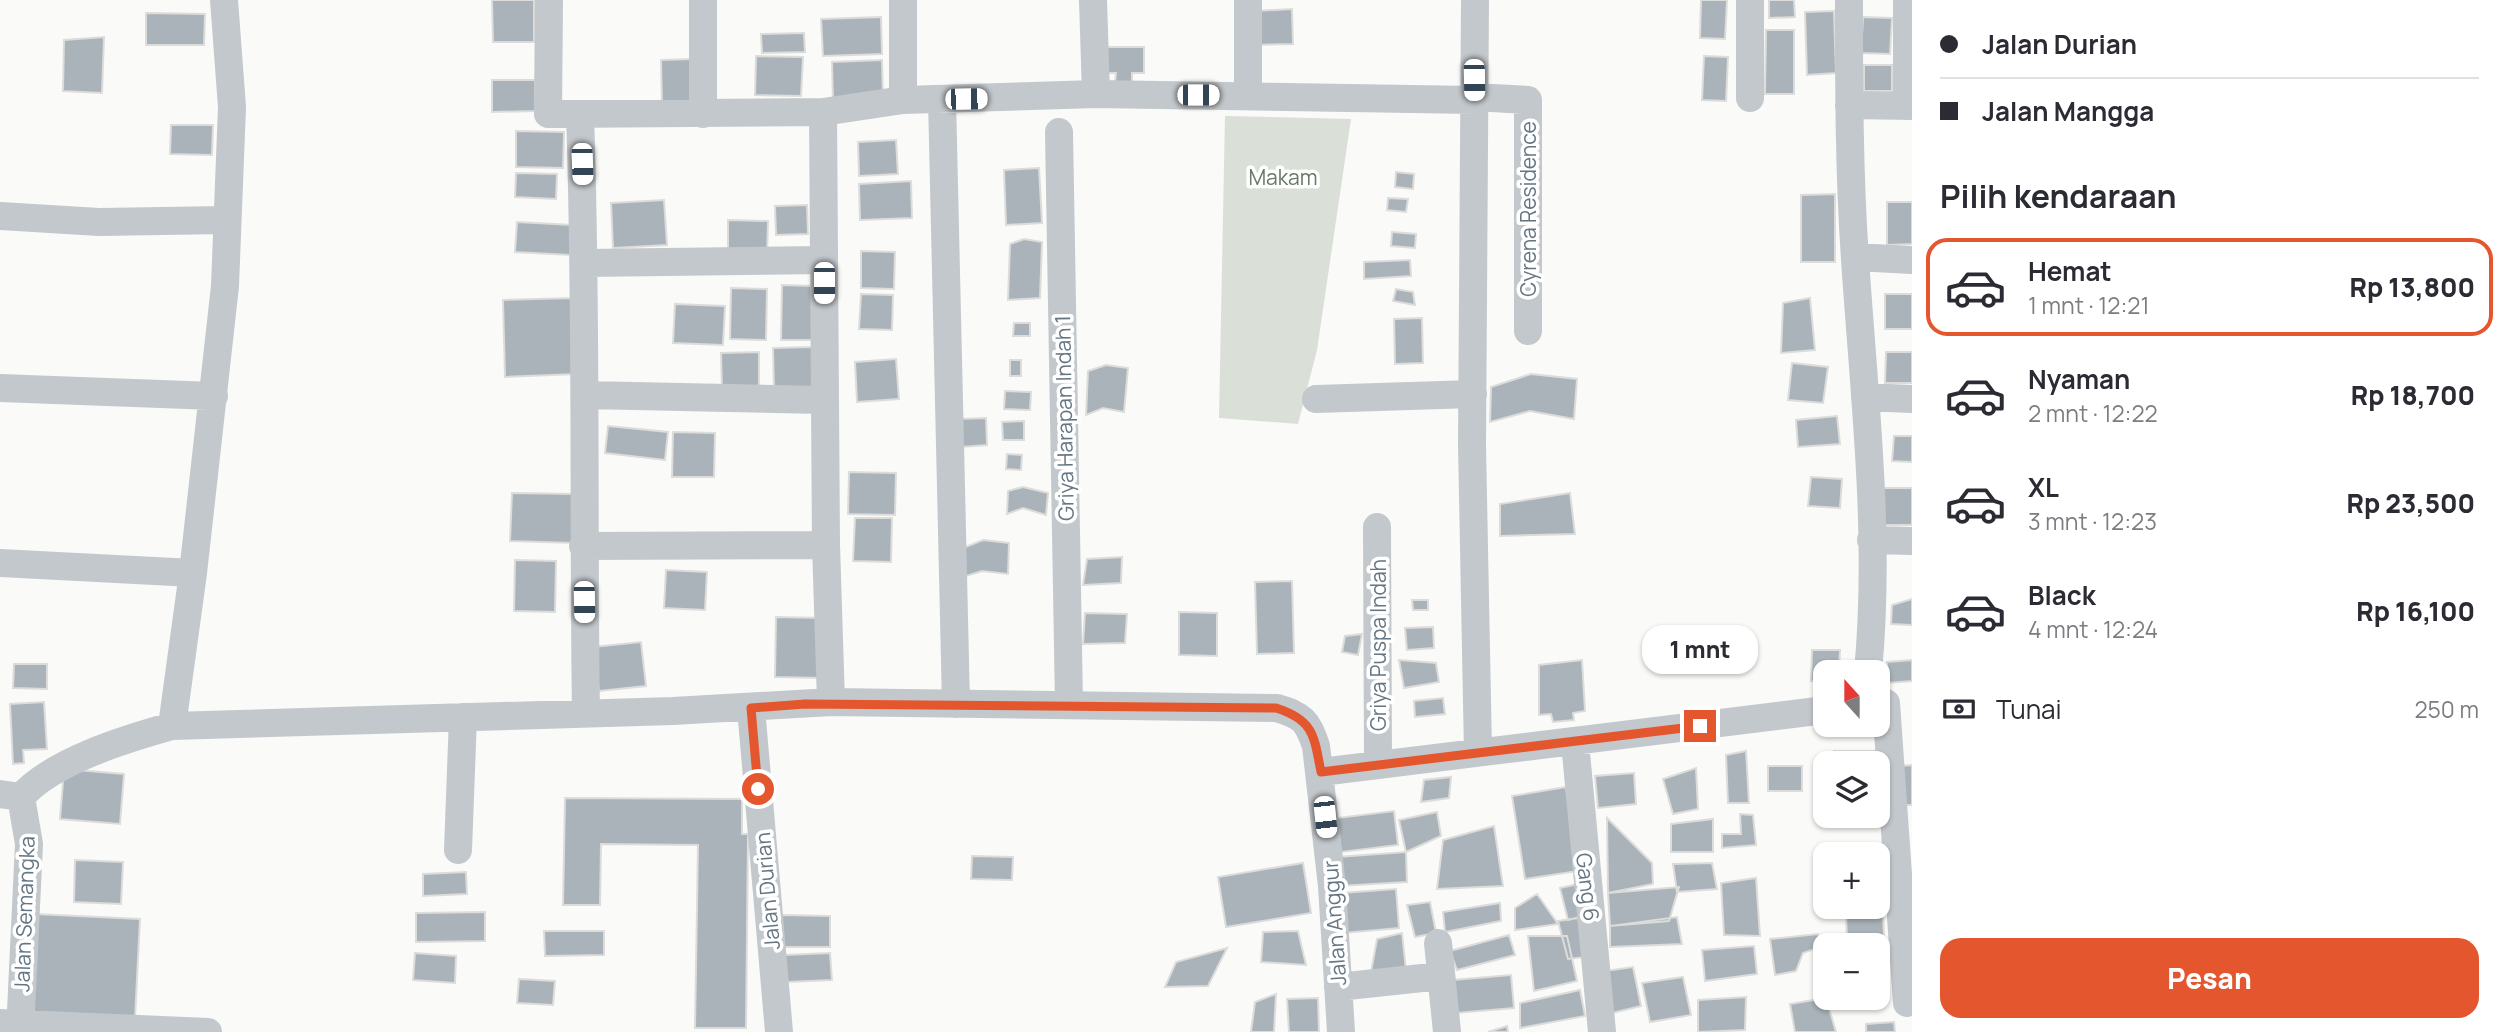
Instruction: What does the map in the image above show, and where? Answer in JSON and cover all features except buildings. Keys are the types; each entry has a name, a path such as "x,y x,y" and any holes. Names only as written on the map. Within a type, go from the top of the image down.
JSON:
{"street":[{"path":"172,726 194,573 225,286 232,107 224,0"},
{"path":"549,0 548,114 822,112 903,100 1096,94 1474,99"},
{"path":"703,0 703,114"},
{"path":"903,0 903,100"},
{"path":"1093,0 1096,94"},
{"path":"1248,0 1248,96"},
{"path":"1475,0 1472,394 1478,752"},
{"path":"1750,98 1751,0"},
{"path":"1849,0 1849,105 1855,257 1866,397 1871,540 1868,660"},
{"path":"1849,105 1910,99 1908,0"},
{"path":"943,99 956,704"},
{"name":"Cyrena Residence","path":"1474,99 1528,100 1528,331"},
{"path":"822,112 826,545 831,702"},
{"path":"580,115 585,263 583,547 586,713"},
{"name":"Griya Harapan Indah 1","path":"1059,132 1069,704"},
{"path":"0,216 99,222 226,220"},
{"path":"1855,257 1912,260"},
{"path":"585,263 824,260"},
{"path":"0,388 214,396"},
{"path":"1316,399 1472,394"},
{"path":"586,396 825,400"},
{"path":"1866,397 1912,399"},
{"name":"Griya Puspa Indah","path":"1377,527 1378,763"},
{"path":"1871,540 1912,541"},
{"path":"583,547 826,545"},
{"path":"0,563 194,573"},
{"name":"Jalan Anggur","path":"10,796 66,766 138,736 172,726 751,708 831,702 1276,708 1296,714 1308,724 1321,772 1341,1032"},
{"path":"1892,703 1907,1003"},
{"name":"Jalan Durian","path":"751,708 779,1032"},
{"path":"1321,772 1813,711"},
{"path":"458,850 463,717"},
{"name":"Gang 6","path":"1575,742 1602,1032"},
{"name":"Jalan Semangka","path":"10,796 29,844 13,1027"},
{"path":"1438,943 1447,1032"},
{"path":"1338,987 1441,976"},
{"path":"13,1027 208,1032"}],"green space":[{"name":"Makam","path":"1225,116 1351,119 1317,350 1298,424 1219,418"}],"route":[{"path":"758,789 751,708 831,702 1276,708 1296,714 1308,724 1321,772 1700,726"}]}
